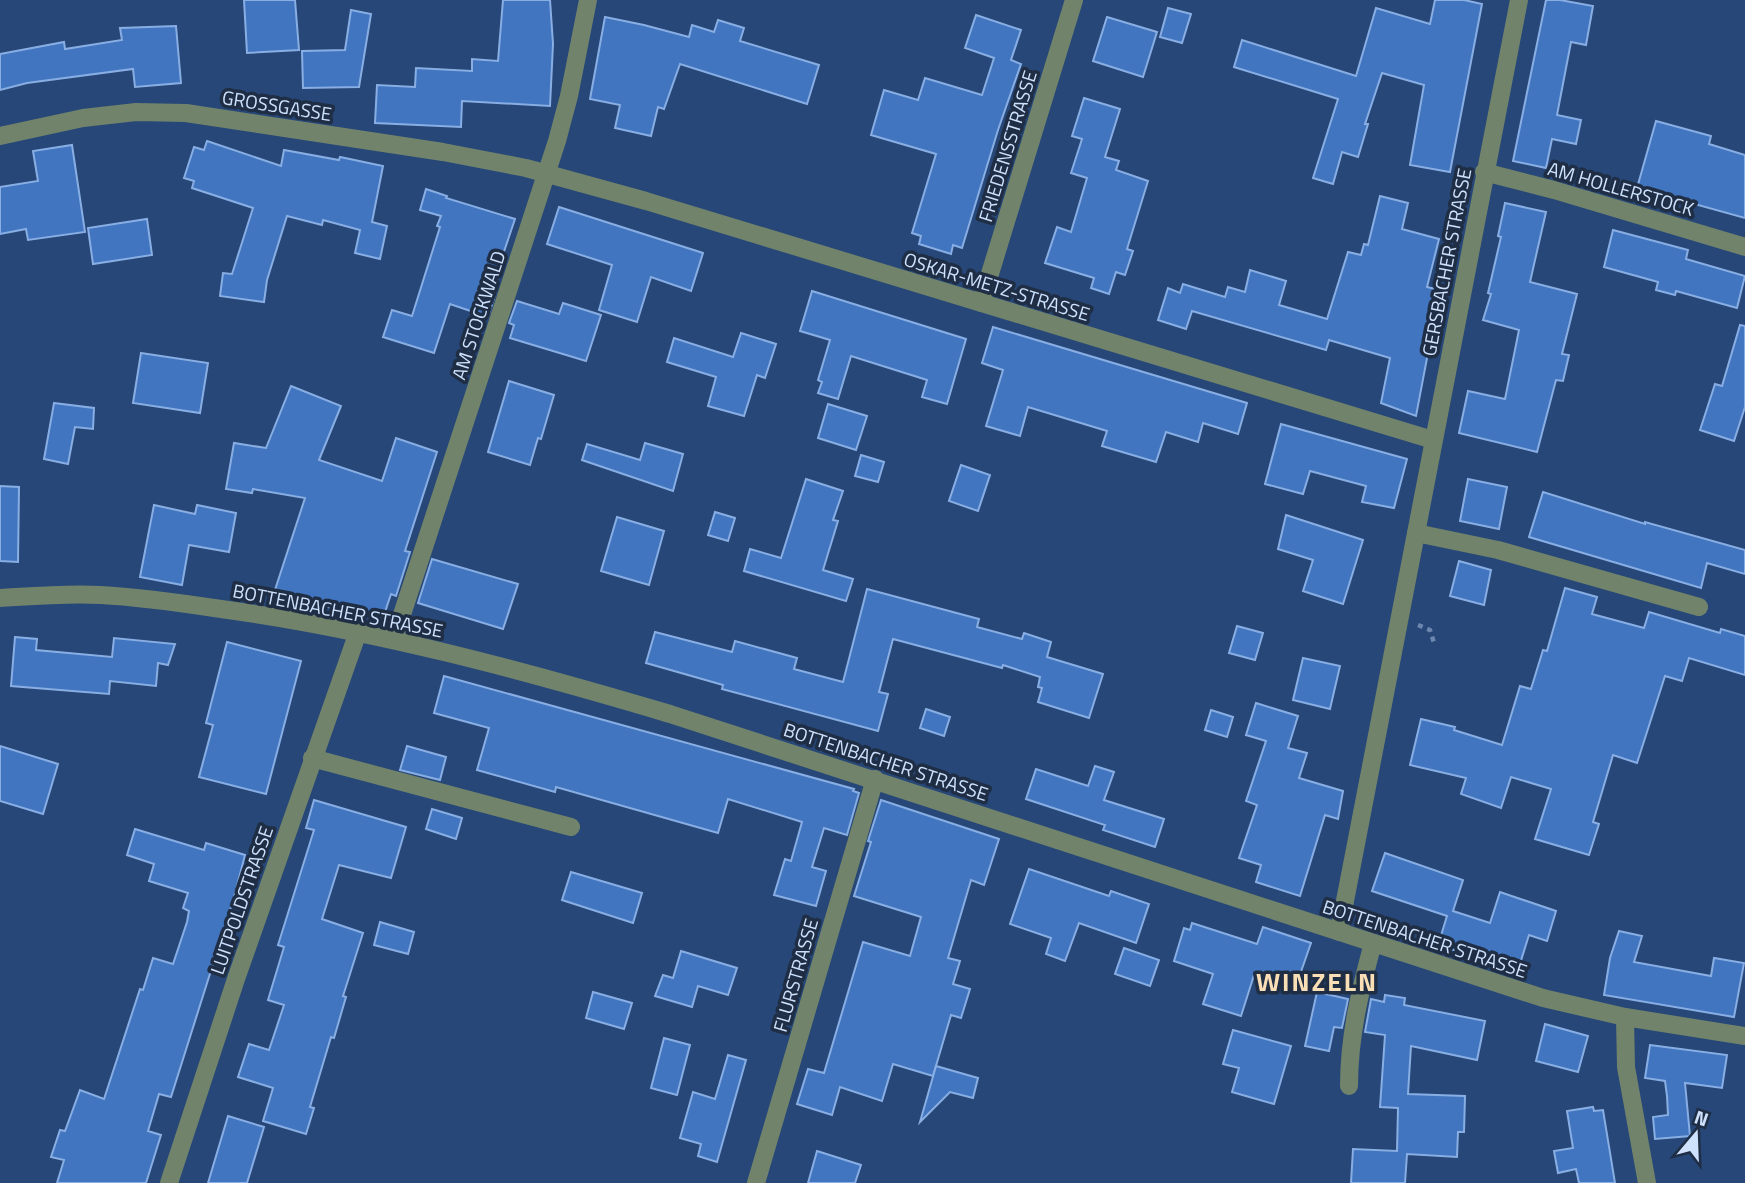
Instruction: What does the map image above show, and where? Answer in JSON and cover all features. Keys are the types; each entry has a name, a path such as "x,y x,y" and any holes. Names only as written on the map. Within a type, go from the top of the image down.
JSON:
{"street":[{"name":"AM STOCKWALD","path":"394,639 548,173 569,96 588,0"},
{"name":"FRIEDENSSTRASSE","path":"981,303 1074,0"},
{"name":"GERSBACHER STRASSE","path":"1339,932 1519,0"},
{"name":"GROSSGASSE","path":"0,136 82,118 136,112 186,113 443,152 548,173"},
{"name":"AM HOLLERSTOCK","path":"1484,172 1745,247"},
{"name":"OSKAR-METZ-STRASSE","path":"548,173 1433,440"},
{"path":"1416,533 1498,550 1699,607"},
{"name":"BOTTENBACHER STRASSE","path":"0,598 98,594 144,598 262,614 394,639 548,678 875,779 1543,998 1625,1017 1745,1036"},
{"name":"LUITPOLDSTRASSE","path":"169,1183 312,758 358,632"},
{"path":"312,758 571,827"},
{"name":"FLURSTRASSE","path":"756,1183 875,779"},
{"path":"1349,1086 1349,1052 1358,995 1373,943"},
{"path":"1625,1017 1626,1067 1647,1183"}],"building":[{"path":"244,0 295,0 299,50 247,53"},
{"path":"503,0 550,0 553,44 550,106 462,101 461,127 375,123 377,85 415,87 416,68 472,71 472,59 498,61"},
{"path":"1435,0 1464,0 1482,4 1450,172 1410,165 1424,85 1382,73 1365,124 1368,124 1358,157 1342,152 1333,184 1313,178 1338,99 1234,67 1242,40 1356,76 1376,8 1430,24"},
{"path":"1546,0 1593,6 1586,45 1571,42 1557,115 1581,120 1576,144 1552,139 1546,168 1513,161"},
{"path":"1168,8 1191,14 1182,43 1160,37"},
{"path":"351,10 371,14 359,87 303,88 302,51 345,50"},
{"path":"976,15 1021,30 1011,60 1021,64 962,248 953,245 951,254 919,244 921,236 912,233 936,154 871,135 884,90 918,100 925,78 982,95 994,58 965,48"},
{"path":"605,17 689,37 692,25 714,32 718,20 744,28 740,41 819,65 807,104 680,64 664,109 658,107 651,136 615,128 620,105 590,99"},
{"path":"1107,17 1157,32 1143,77 1093,61"},
{"path":"176,26 181,83 135,87 133,69 27,83 0,90 0,54 64,42 65,49 122,40 120,28"},
{"path":"1084,98 1120,109 1105,157 1119,161 1116,170 1148,181 1127,249 1133,251 1125,275 1116,272 1109,294 1091,288 1094,278 1045,263 1057,227 1071,232 1087,178 1071,173 1082,139 1072,136"},
{"path":"1656,121 1711,136 1709,144 1745,155 1745,218 1637,188"},
{"path":"207,141 281,166 284,150 383,166 372,222 387,226 380,259 355,253 360,230 323,220 322,225 287,216 267,280 264,302 220,296 223,273 232,274 253,208 192,188 194,181 184,178 194,147 204,150"},
{"path":"72,145 85,232 28,240 26,229 0,234 0,187 38,181 33,151"},
{"path":"426,189 447,196 446,198 515,219 490,293 495,295 488,317 450,304 434,353 383,337 392,310 412,316 440,227 437,226 441,216 420,210"},
{"path":"1380,196 1408,203 1402,229 1439,239 1427,287 1440,290 1416,416 1381,403 1390,358 1329,340 1326,350 1192,311 1186,329 1158,320 1168,288 1180,293 1183,284 1225,297 1228,287 1245,292 1250,270 1286,281 1279,305 1327,319 1348,252 1361,255 1364,244 1368,245"},
{"path":"1505,203 1546,212 1530,282 1577,294 1562,354 1569,355 1563,381 1556,380 1537,452 1459,433 1468,391 1505,399 1519,330 1483,320 1491,294 1488,293 1501,237 1498,236"},
{"path":"559,207 703,253 691,291 651,277 637,322 599,310 612,265 547,244"},
{"path":"147,219 152,255 93,264 88,228"},
{"path":"1613,230 1688,250 1686,259 1745,276 1737,308 1676,291 1675,295 1656,290 1658,282 1604,267"},
{"path":"812,291 966,339 947,404 922,397 927,380 851,356 838,399 818,393 822,382 818,380 830,340 800,331"},
{"path":"517,301 559,314 563,303 601,315 586,361 510,338 514,325 509,323"},
{"path":"1740,325 1745,326 1745,407 1734,441 1700,430 1715,384 1722,386"},
{"path":"993,327 1247,403 1238,434 1203,423 1198,442 1166,432 1156,462 1102,446 1107,431 1028,407 1020,436 986,426 1003,370 982,363"},
{"path":"741,333 776,344 765,378 757,375 744,416 708,406 716,377 667,362 674,338 733,357"},
{"path":"141,353 208,363 200,413 133,403"},
{"path":"509,381 554,395 530,465 488,452"},
{"path":"291,386 341,406 319,460 382,481 396,438 437,452 405,551 410,552 396,596 391,594 383,618 273,596 305,498 253,489 252,493 226,489 234,443 266,448"},
{"path":"54,403 94,408 93,429 75,427 68,464 44,459"},
{"path":"828,404 867,416 856,450 818,438"},
{"path":"1281,424 1407,459 1394,508 1362,502 1366,486 1310,471 1303,494 1265,484"},
{"path":"645,443 683,454 673,491 582,460 587,444 640,460"},
{"path":"861,455 884,462 878,482 855,476"},
{"path":"961,465 990,475 978,511 949,501"},
{"path":"806,479 843,491 833,520 838,521 823,570 853,579 846,601 744,571 750,549 781,558"},
{"path":"1468,479 1507,487 1499,529 1460,521"},
{"path":"0,486 19,487 18,562 0,561"},
{"path":"1543,492 1645,524 1745,550 1745,574 1707,563 1701,588 1529,537"},
{"path":"154,505 195,514 197,505 236,513 229,552 189,545 182,585 140,577"},
{"path":"715,512 735,518 728,541 708,535"},
{"path":"1286,515 1363,540 1343,604 1303,591 1313,560 1278,549"},
{"path":"617,517 664,531 649,585 601,571"},
{"path":"432,559 518,584 503,629 418,603"},
{"path":"1459,561 1491,570 1484,605 1450,596"},
{"path":"1565,588 1597,597 1592,614 1644,628 1649,612 1720,633 1721,629 1745,636 1745,675 1689,658 1682,681 1665,676 1637,763 1613,755 1593,822 1599,824 1589,855 1535,839 1551,789 1511,777 1501,808 1461,794 1466,778 1410,765 1421,719 1455,727 1454,730 1502,745 1520,686 1531,689 1543,650 1547,651"},
{"path":"867,589 979,619 977,627 1022,639 1024,633 1051,642 1047,657 1103,674 1089,718 1038,702 1042,688 1038,687 1040,677 1003,665 1002,668 893,639 879,692 888,694 878,731 722,689 723,685 646,663 655,632 732,652 735,641 797,658 794,669 843,682"},
{"path":"1237,626 1263,633 1255,660 1229,653"},
{"path":"15,637 37,639 36,650 112,657 114,638 175,644 168,665 158,663 156,686 110,681 109,694 11,686"},
{"path":"227,642 301,661 266,794 199,777 213,725 206,723"},
{"path":"1303,658 1340,666 1330,709 1293,700"},
{"path":"444,676 854,789 853,791 859,793 847,835 824,828 812,867 826,871 816,906 774,895 785,859 791,861 802,822 728,799 718,833 556,787 555,792 477,770 489,728 434,713"},
{"path":"1256,703 1298,716 1288,748 1307,753 1299,778 1343,791 1338,819 1325,815 1300,896 1256,882 1261,865 1239,858 1257,805 1246,801 1266,741 1246,735"},
{"path":"926,709 950,717 944,736 920,728"},
{"path":"1211,710 1233,717 1227,737 1205,730"},
{"path":"0,746 58,764 43,814 0,801"},
{"path":"407,746 446,757 440,780 400,770"},
{"path":"1095,766 1114,772 1104,800 1164,819 1155,847 1103,830 1105,825 1026,799 1036,769 1088,786"},
{"path":"314,800 406,827 391,878 339,865 322,919 363,933 343,996 346,997 334,1038 331,1037 310,1107 314,1108 306,1134 263,1121 273,1088 238,1077 249,1044 269,1050 284,1005 268,1000 284,947 278,945 314,830 306,828"},
{"path":"881,800 999,839 984,885 971,880 948,958 960,961 953,984 970,989 961,1018 951,1015 933,1076 893,1064 882,1101 840,1087 832,1115 797,1104 808,1069 824,1073 863,942 910,956 921,917 854,896"},
{"path":"432,809 462,818 456,839 426,829"},
{"path":"135,829 204,850 206,843 245,855 171,1097 159,1094 148,1131 161,1135 146,1183 57,1183 64,1160 51,1157 60,1130 65,1131 80,1090 104,1099 140,989 143,990 153,958 173,964 187,922 189,911 183,908 188,893 149,881 154,864 127,855"},
{"path":"1385,853 1463,880 1453,911 1490,923 1500,892 1556,911 1547,941 1529,935 1518,970 1438,945 1447,916 1372,891"},
{"path":"1029,869 1109,896 1111,891 1149,904 1136,943 1079,923 1065,961 1046,954 1051,938 1010,924"},
{"path":"571,872 642,893 633,923 562,900"},
{"path":"380,922 414,932 408,954 374,945"},
{"path":"1192,923 1257,944 1263,927 1311,943 1296,986 1255,972 1241,1016 1203,1004 1213,974 1174,961 1184,928 1190,930"},
{"path":"1619,931 1642,936 1634,962 1711,976 1714,958 1744,963 1734,1017 1604,995 1610,958"},
{"path":"1124,948 1159,960 1150,986 1115,974"},
{"path":"681,951 737,968 728,995 698,986 692,1007 655,996 663,975 673,978"},
{"path":"593,992 632,1003 624,1029 586,1018"},
{"path":"1317,992 1348,999 1342,1028 1334,1027 1329,1051 1305,1046"},
{"path":"1385,995 1405,998 1404,1005 1485,1021 1477,1060 1411,1046 1408,1094 1465,1096 1464,1132 1458,1132 1457,1157 1407,1154 1405,1183 1351,1183 1353,1149 1397,1151 1398,1108 1380,1107 1385,1035 1365,1032 1371,999 1384,1002"},
{"path":"1545,1024 1588,1036 1578,1072 1536,1061"},
{"path":"1233,1030 1291,1046 1274,1104 1232,1092 1239,1068 1223,1064"},
{"path":"664,1038 690,1045 677,1095 651,1088"},
{"path":"1650,1045 1727,1055 1722,1088 1685,1083 1690,1136 1655,1139 1653,1117 1668,1115 1667,1096 1665,1081 1645,1078"},
{"path":"728,1055 746,1060 717,1162 698,1156 701,1144 680,1138 693,1092 715,1099"},
{"path":"936,1066 978,1078 973,1098 950,1092 920,1122"},
{"path":"1593,1107 1594,1111 1603,1110 1615,1183 1579,1183 1576,1169 1558,1173 1554,1151 1573,1148 1567,1111"},
{"path":"228,1116 264,1127 247,1183 208,1183"},
{"path":"817,1151 861,1165 855,1183 808,1183"}],"district":[{"name":"WINZELN","path":"1317,981"}]}
